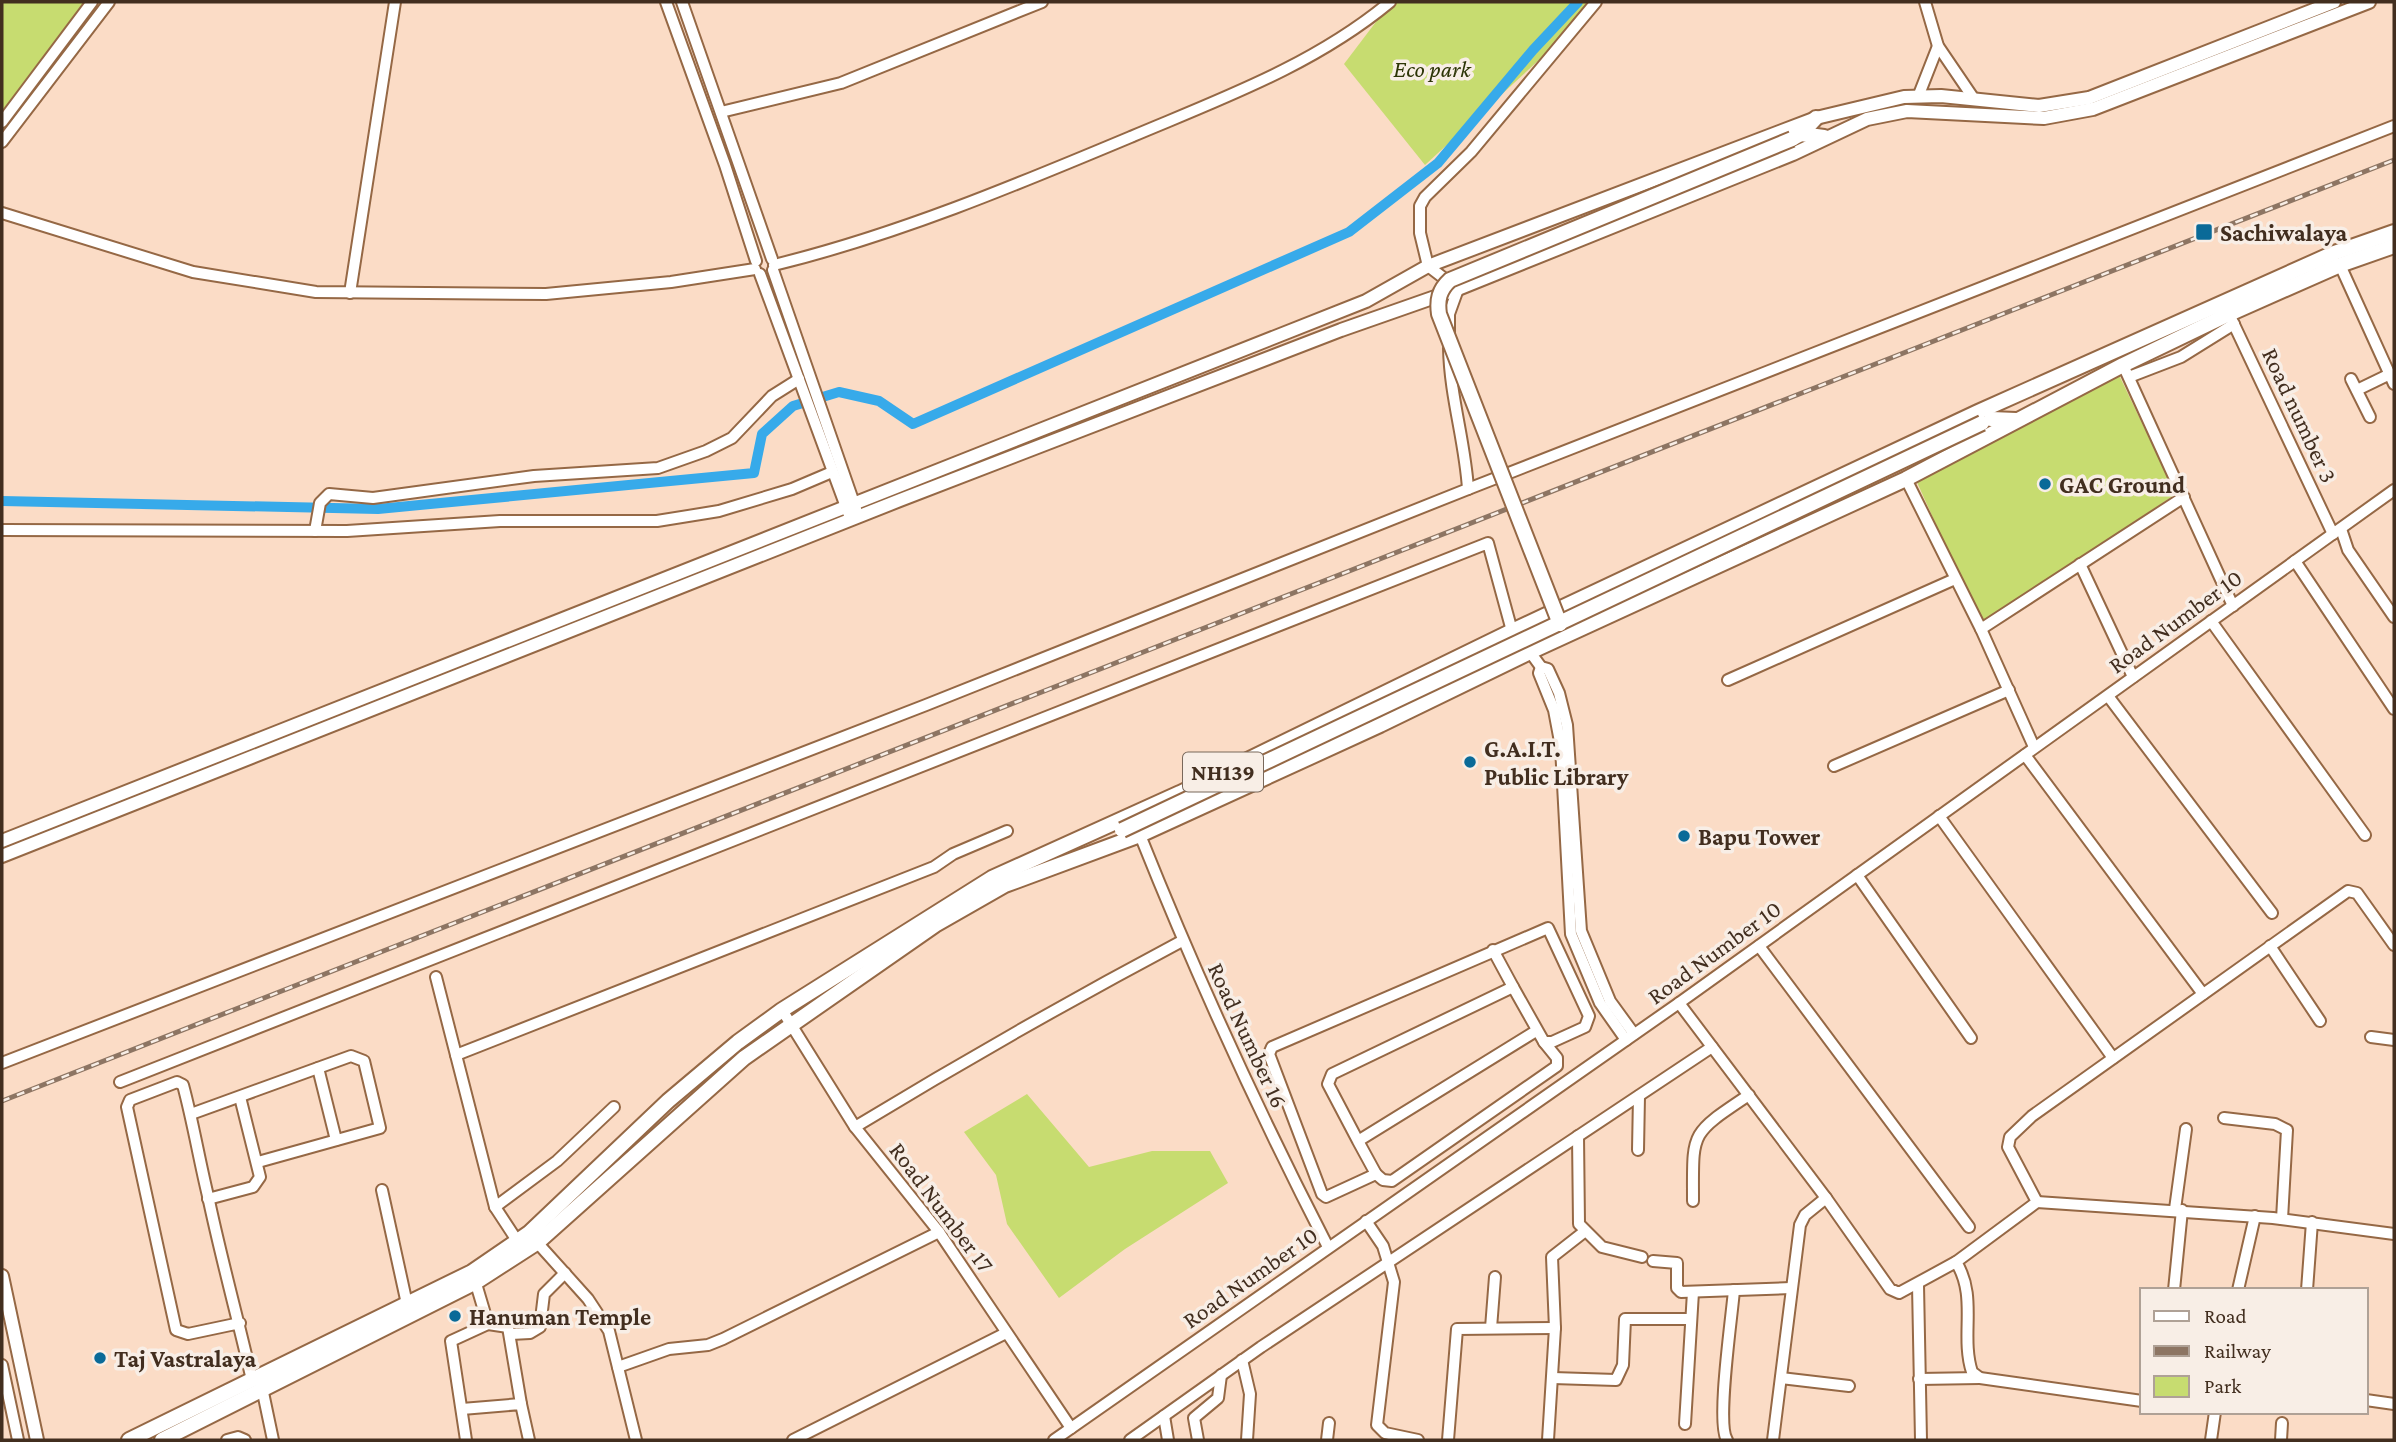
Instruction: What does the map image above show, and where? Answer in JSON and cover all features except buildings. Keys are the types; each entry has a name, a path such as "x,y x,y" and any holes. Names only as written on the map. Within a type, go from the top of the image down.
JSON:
{"highway":[{"path":"1560,624 1439,314 1440,290 1450,280 1797,136 1816,118"},
{"path":"1797,136 1825,137"},
{"name":"NH139","path":"528,1239 668,1101 782,1010 992,878 1978,412 2008,401 2334,253 2394,232"},
{"name":"NH139","path":"130,1440 258,1382 474,1277 528,1239 744,1058 789,1024 935,925 1004,885 1139,835 1906,479 2017,420 2126,371 2340,265 2394,246"},
{"path":"1105,846 1118,831 1987,421 2008,401"},
{"path":"1987,421 2017,420"},
{"path":"1594,592 1605,618"},
{"path":"1098,830 1118,831"},
{"name":"NH139","path":"162,1440 258,1382 407,1304 474,1277"}],"main road":[{"path":"2,856 1366,301 1428,266 1816,118 1904,97 1973,99 2039,106 2089,99 2334,2"},
{"path":"2,841 852,511 1458,289 1793,154 1867,119 1907,111 2044,118 2070,115 2093,109 2369,2"},
{"path":"2,1276 37,1440"}],"street":[{"path":"2,122 92,2"},
{"path":"2,142 109,2"},
{"path":"350,293 395,2"},
{"path":"666,2 725,165 757,268 815,410 852,511"},
{"path":"682,2 773,265 803,382"},
{"path":"721,112 841,83 1042,2"},
{"path":"2,213 139,258 193,272 274,287 350,293 546,294 671,282 757,268 768,275 773,265 916,221 1055,169 1265,81 1356,30 1390,2"},
{"path":"1468,489 1465,447 1457,430 1450,378 1449,313 1458,289 1428,266 1419,225 1420,206 1425,197 1471,152 1534,78 1572,26 1596,2"},
{"path":"1925,2 1938,46 1973,99"},
{"path":"1918,97 1938,46"},
{"path":"2,1063 926,705 1468,489 2394,127"},
{"path":"757,268 761,256 773,265"},
{"path":"2340,265 2392,379 2357,390"},
{"name":"Road number 3","path":"2231,319 2337,531 2394,617"},
{"path":"2126,371 2233,606"},
{"path":"2351,379 2370,417"},
{"path":"315,531 319,508 329,494 373,498 534,476 658,468 706,451 732,438 772,396 803,382"},
{"path":"815,410 832,472 852,511"},
{"path":"2,530 315,531 526,521 657,522 730,507 792,489 832,472"},
{"path":"1906,479 1981,629 2035,747"},
{"name":"Road Number 10","path":"1054,1440 1679,1003 2394,490"},
{"path":"1981,629 2183,497"},
{"path":"120,1082 1488,542 1512,631 1541,667 1548,669 1559,693 1578,915 1606,1004 1630,1037"},
{"path":"2295,561 2394,709"},
{"path":"2080,564 2133,677"},
{"path":"1728,680 1955,579"},
{"path":"2211,621 2365,835"},
{"path":"1834,766 2009,690"},
{"path":"2108,695 2272,913"},
{"path":"2025,755 2203,994"},
{"path":"1940,816 2113,1058"},
{"path":"456,1055 934,867 953,855 1007,831"},
{"name":"Road Number 16","path":"1139,835 1182,941 1272,1137 1328,1247"},
{"path":"1857,875 1971,1038"},
{"path":"2037,1202 2012,1160 2008,1147 2010,1137 2032,1116 2348,891 2357,893 2394,946"},
{"path":"1376,1174 1331,1197 1322,1194 1269,1054 1272,1047 1543,928 1551,930 1588,1016 1585,1027 1552,1042 1544,1042"},
{"path":"855,1126 1000,1043 1044,1014 1182,941"},
{"path":"1759,946 1969,1227"},
{"path":"2270,946 2320,1021"},
{"path":"1493,950 1513,987 1536,1031 1557,1058 1557,1066 1392,1181 1383,1180 1376,1174 1328,1084 1332,1074 1513,987"},
{"path":"436,977 495,1207 565,1273 600,1315 609,1331 636,1440"},
{"path":"1679,1003 1826,1198 1890,1289 1899,1293 1956,1262 2037,1202 2255,1216 2394,1234"},
{"path":"1588,1016 1606,1004"},
{"name":"Road Number 17","path":"782,1010 855,1126 939,1232 1071,1428"},
{"path":"1358,1141 1536,1031"},
{"path":"2371,1037 2394,1040"},
{"path":"1130,1440 1242,1360 1712,1047"},
{"path":"191,1114 351,1056 364,1061 381,1124 375,1132 258,1162"},
{"path":"318,1068 336,1140"},
{"path":"240,1323 188,1334 176,1330 127,1107 130,1100 177,1083 183,1085 208,1199 273,1440"},
{"path":"1693,1201 1695,1138 1709,1122 1749,1095"},
{"path":"1638,1150 1639,1096"},
{"path":"208,1199 253,1187 260,1177 240,1097"},
{"path":"495,1207 557,1161 614,1107"},
{"path":"2224,1118 2274,1124 2287,1130 2282,1219"},
{"path":"2174,1288 2186,1129"},
{"path":"1578,1136 1577,1213 1584,1232 1602,1247 1647,1259 1677,1263 1678,1290 1693,1292 1791,1288"},
{"path":"382,1190 407,1304"},
{"path":"1773,1440 1800,1225 1805,1215 1826,1198"},
{"path":"2238,1288 2255,1216"},
{"path":"1366,1221 1390,1263 1394,1294 1375,1440"},
{"path":"2307,1288 2312,1222"},
{"path":"618,1367 669,1349 708,1345 723,1339 939,1232"},
{"path":"1548,1440 1555,1328 1552,1257 1584,1232"},
{"path":"1956,1262 1964,1275 1969,1302 1969,1363 1972,1372 1980,1378"},
{"path":"510,1334 530,1333 540,1327 544,1294 565,1273"},
{"path":"474,1277 488,1324"},
{"path":"1491,1328 1495,1277"},
{"path":"1918,1285 1921,1440"},
{"path":"1727,1440 1723,1433 1724,1392 1734,1290"},
{"path":"1685,1424 1693,1292"},
{"path":"1553,1378 1616,1380 1623,1364 1625,1319 1691,1319"},
{"path":"466,1440 451,1341 488,1324 508,1327 529,1440"},
{"path":"1448,1440 1455,1331 1460,1327 1555,1328"},
{"path":"793,1440 1006,1333"},
{"path":"1242,1360 1250,1394 1247,1440"},
{"path":"2,1364 18,1440"},
{"path":"1198,1440 1194,1418 1218,1398 1221,1375"},
{"path":"1781,1378 1849,1386"},
{"path":"1919,1379 1980,1378 2140,1401"},
{"path":"2368,1400 2394,1404"},
{"path":"461,1409 521,1404"},
{"path":"2211,1440 2216,1414"},
{"path":"1164,1416 1168,1440"},
{"path":"1326,1440 1329,1423"},
{"path":"2281,1440 2282,1423"},
{"path":"1377,1425 1385,1433 1398,1438 1418,1440"},
{"path":"227,1440 238,1437 244,1440"}],"green space":[{"path":"2,2 90,2 2,126"},
{"name":"Eco park","path":"1391,2 1602,2 1425,165 1344,64"},
{"name":"GAC Ground","path":"2119,375 2174,490 2173,496 1985,621 1978,618 1916,480"},
{"path":"1027,1094 1089,1167 1152,1151 1210,1151 1228,1183 1125,1249 1059,1298 1007,1224 996,1175 964,1132"}],"waterway":[{"path":"2,501 378,509 754,473 762,434 793,406 839,392 879,401 913,424 1349,232 1438,163 1533,50 1578,2"}],"railway":[{"path":"2,1101 2394,160"}],"place":[{"name":"Sachiwalaya","path":"2204,232"},
{"name":"GAC Ground","path":"2045,484"},
{"name":"G.A.I.T. Public Library","path":"1470,762"},
{"name":"Bapu Tower","path":"1684,836"},
{"name":"Hanuman Temple","path":"455,1316"},
{"name":"Taj Vastralaya","path":"100,1358"}]}
